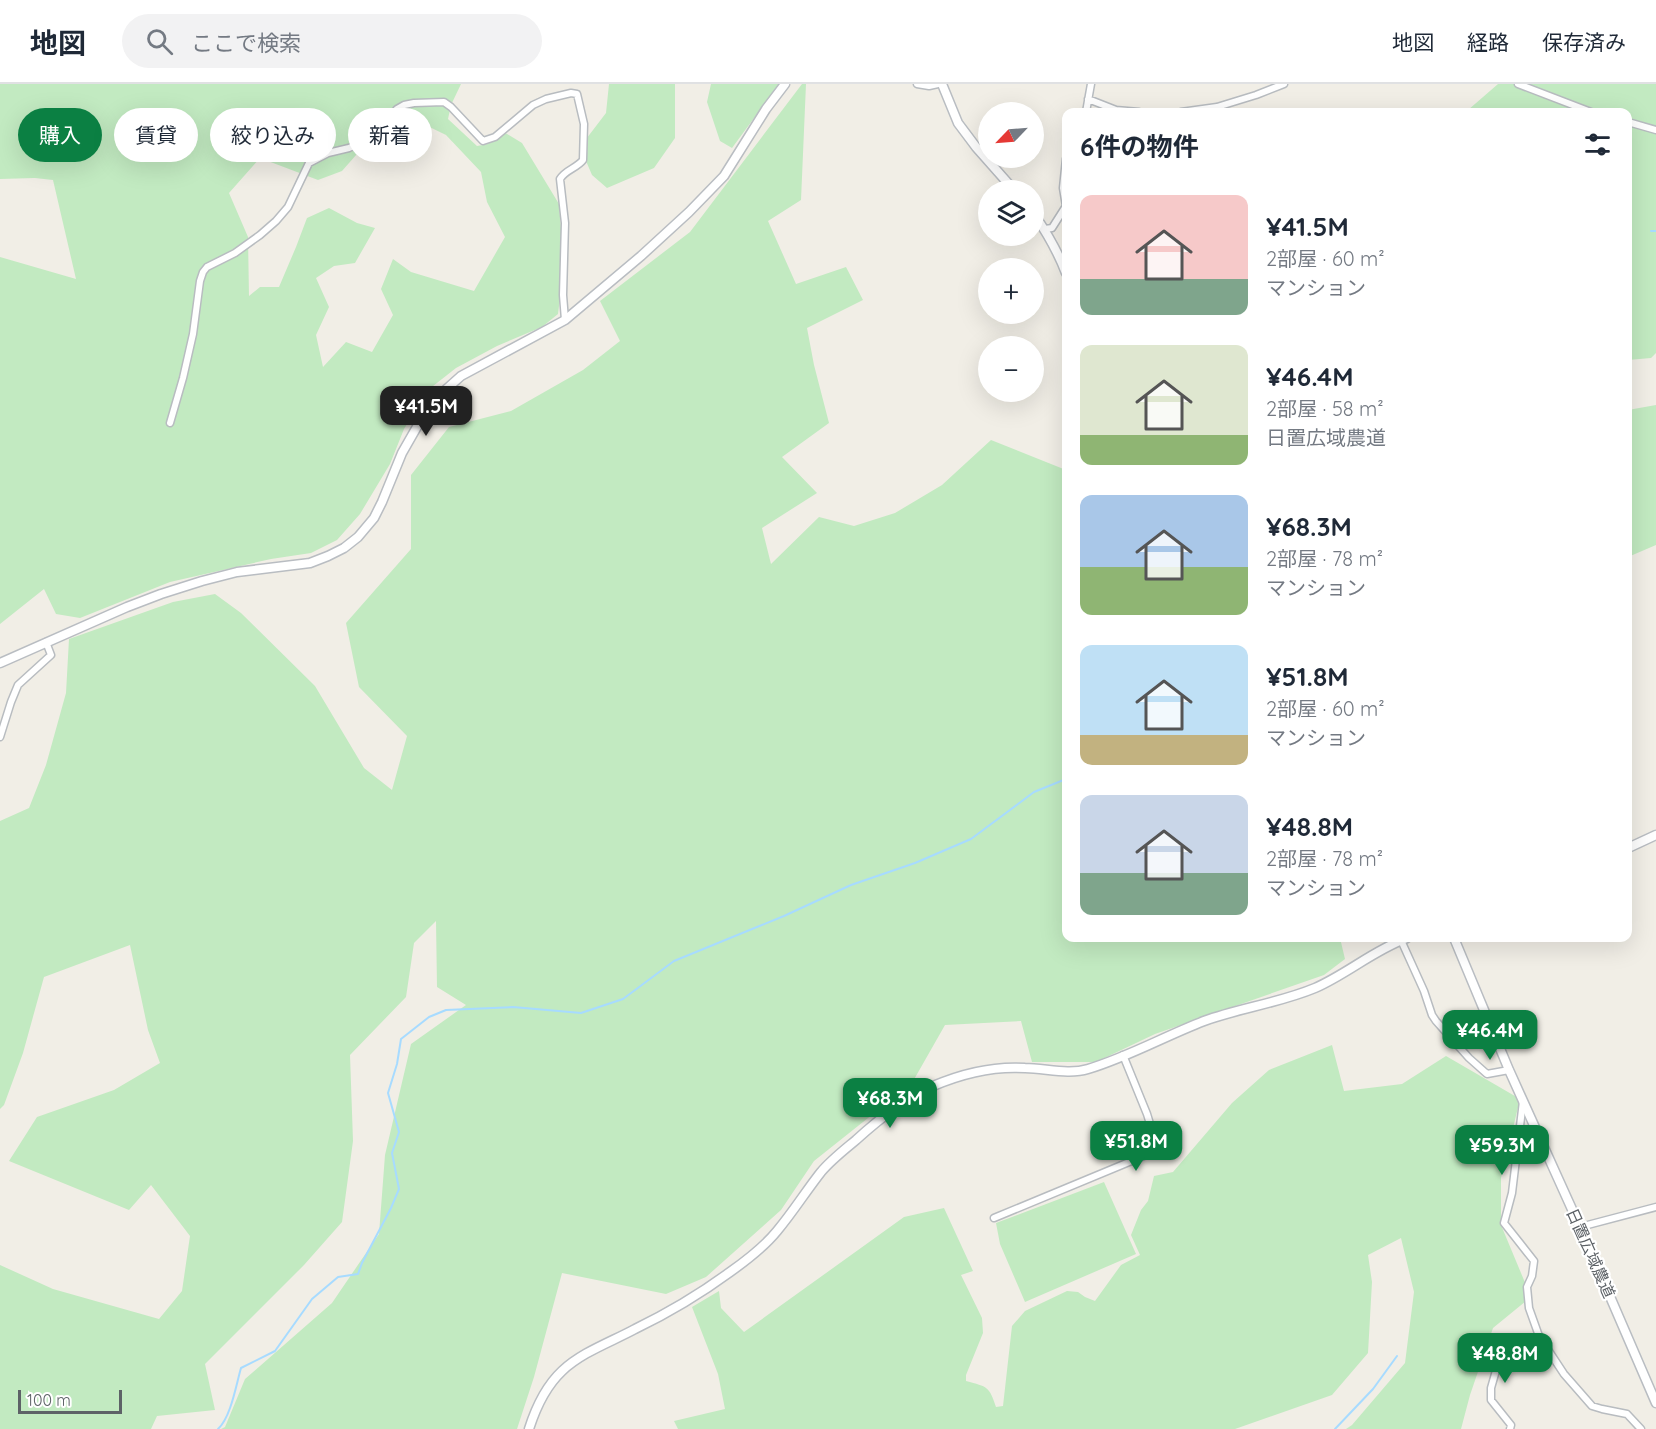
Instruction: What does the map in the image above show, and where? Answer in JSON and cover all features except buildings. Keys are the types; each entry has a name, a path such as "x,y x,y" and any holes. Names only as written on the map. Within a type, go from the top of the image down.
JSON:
{"street":[{"path":"0,663 127,607 202,581 237,572 310,563 344,548 358,537 374,518 402,453 422,418 442,393 461,376 565,320 649,249 724,176 766,109 785,84"},
{"path":"917,84 929,86 938,84"},
{"path":"942,84 958,123 1005,180"},
{"path":"1087,108 1090,84"},
{"path":"1210,108 1256,95 1284,84"},
{"path":"1518,84 1581,108"},
{"path":"170,423 188,356 203,272 207,267 235,253 276,220 288,207 309,163 328,153 349,148 372,137 396,109 404,105 444,102 452,107 483,141 495,137 533,105 546,99 571,93 577,94 584,124 583,160 562,175 560,179 564,223 565,320"},
{"path":"1088,99 1111,108"},
{"path":"1632,123 1656,130"},
{"path":"1062,212 1052,228 1045,229 1062,262"},
{"path":"0,737 18,685 51,655 46,642"},
{"path":"1632,846 1656,835"},
{"path":"529,1429 537,1406 552,1381 562,1371 583,1356 671,1311 744,1262 777,1232 824,1170 864,1132 911,1097 945,1081 976,1072 1018,1067 1081,1071 1205,1021 1314,988 1395,942"},
{"path":"1405,942 1436,1021 1469,1058 1487,1074 1509,1070"},
{"name":"日置広域農道","path":"1456,942 1509,1070 1656,1403"},
{"path":"994,1218 1158,1150 1147,1114 1123,1055"},
{"path":"1523,1101 1512,1193 1504,1223 1534,1261 1532,1276 1527,1287 1529,1308 1539,1336 1564,1374 1592,1406 1627,1414 1641,1429"},
{"path":"1580,1227 1656,1207"},
{"path":"1510,1429 1511,1425 1491,1400 1491,1388 1497,1367 1510,1351 1539,1336"}],"green space":[{"path":"0,84 461,84 451,105 448,119 477,146 488,144 502,131 522,143 559,204 564,266 558,314 542,327 497,346 456,368 428,390 404,429 390,464 360,514 337,540 311,553 271,559 170,582 80,618 56,614 44,589 0,624 0,257 76,279 53,180 0,179","holes":["210,108 336,108 336,162 271,162 318,180 342,171 350,162 348,162 348,108 432,108 432,128 446,135 481,172 487,202 505,237 474,291 411,272 393,259 381,289 393,315 372,352 346,342 323,367 316,335 329,307 316,278 334,266 355,263 375,228 357,223 329,208 307,218 279,287 260,287 249,296 248,237 229,193 256,162 210,162"]},
{"path":"609,84 675,84 675,138 654,168 607,188 592,175 580,147 606,113"},
{"path":"711,84 779,84 732,148 720,141 707,102"},
{"path":"802,84 806,84 801,200 768,221 796,284 846,267 863,300 807,328 829,423 782,457 817,493 762,528 771,564 819,517 854,526 895,513 942,485 991,440 1062,468 1062,942 1341,942 1345,959 1324,975 1155,1034 1096,1062 1032,1062 1021,1021 945,1025 912,1083 814,1161 781,1210 706,1277 666,1294 562,1273 534,1377 517,1429 221,1429 225,1427 245,1379 332,1303 379,1234 385,1155 411,1044 466,1005 437,987 436,921 414,943 406,997 350,1055 353,1141 342,1222 304,1265 205,1364 215,1410 157,1416 151,1429 0,1429 0,1265 53,1289 159,1319 182,1291 190,1236 151,1185 129,1210 9,1161 37,1117 114,1090 160,1063 148,1030 130,945 44,977 23,1053 4,1105 0,1109 0,821 29,808 46,765 66,693 69,639 173,602 215,594 241,613 315,686 364,768 392,790 407,736 359,687 346,623 411,549 411,475 449,427 511,411 583,370 620,341 600,301 690,232"},
{"path":"1498,84 1656,84 1656,353 1651,358 1632,360 1632,108 1470,108"},
{"path":"1656,405 1656,545 1632,555 1632,409"},
{"path":"1332,1045 1344,1091 1402,1084 1446,1056 1520,1099 1501,1178 1501,1225 1531,1297 1493,1328 1461,1429 1346,1429 1352,1425 1405,1363 1414,1292 1401,1238 1368,1255 1372,1282 1368,1353 1332,1395 1235,1429 678,1429 674,1421 725,1409 718,1374 692,1307 719,1291 721,1308 744,1332 904,1217 944,1208 973,1271 961,1275 982,1318 983,1333 966,1375 966,1381 987,1388 996,1407 1003,1406 1012,1326 1025,1311 1067,1291 1078,1292 1095,1301 1121,1265 1140,1255 1131,1235 1141,1210 1148,1201 1154,1176 1173,1172 1232,1103 1269,1070"},
{"path":"1104,1182 1136,1254 1025,1302 1000,1244 996,1223"}],"waterway":[{"path":"1651,231 1656,231"},
{"path":"218,1429 230,1409 241,1368 275,1351 312,1299 338,1277 358,1274 399,1189 392,1153 399,1132 388,1093 397,1064 401,1039 429,1017 446,1010 513,1007 581,1013 623,999 674,961 784,916 851,885 915,863 971,839 1034,792 1062,781"},
{"path":"1335,1429 1373,1389 1397,1356"}]}
